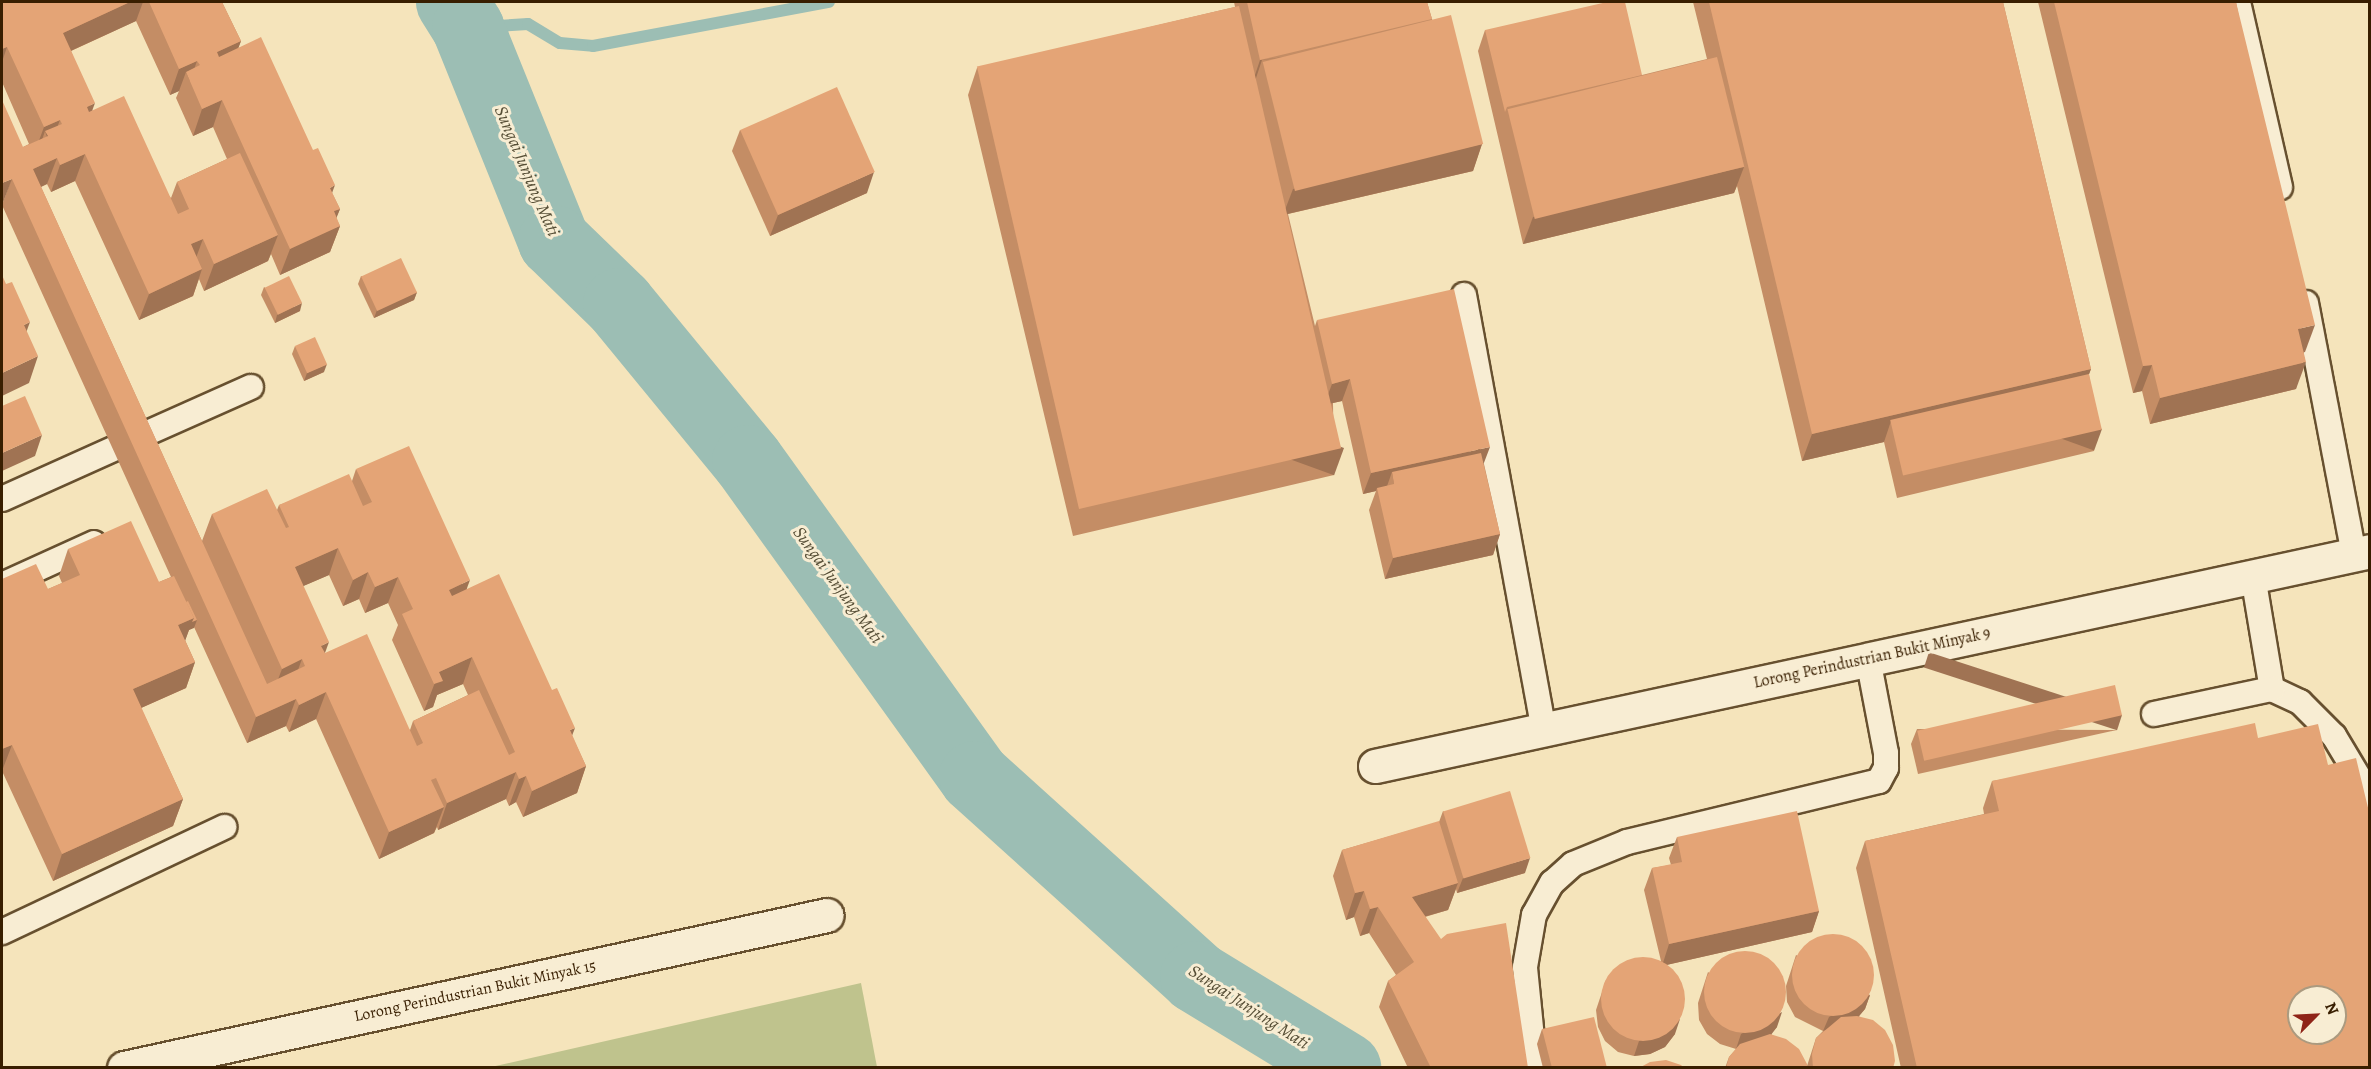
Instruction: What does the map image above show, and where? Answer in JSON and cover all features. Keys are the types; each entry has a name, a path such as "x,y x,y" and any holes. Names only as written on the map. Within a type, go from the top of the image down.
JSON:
{"street":[{"name":"Lorong Perindustrian Bukit Minyak 9","path":"1375,766 2362,553"},
{"name":"Lorong Perindustrian Bukit Minyak 15","path":"124,1068 827,915"}],"lane":[{"path":"2238,2 2286,210"},
{"path":"2300,276 2362,553"},
{"path":"1464,295 1544,729"},
{"path":"2,499 250,387"},
{"path":"2,585 94,543"},
{"path":"2253,576 2272,689"},
{"path":"1535,1068 1525,967 1534,915 1552,883 1574,864 1627,842 1879,781 1887,768 1886,753 1868,659"},
{"path":"2154,714 2272,689 2300,702 2334,736 2361,781 2370,810"},
{"path":"2,932 224,827"}],"green space":[{"path":"861,983 877,1067 491,1067"}],"building":[{"path":"2,2 130,2 63,33 95,103 87,107 89,112 124,96 178,214 189,209 177,182 240,153 278,235 214,264 203,239 191,244 202,269 149,294 85,154 60,165 57,158 33,169 267,684 305,666 302,659 282,669 212,514 267,489 286,528 289,527 279,505 349,474 363,506 372,502 356,469 409,446 470,580 449,590 452,596 499,574 552,690 557,688 575,728 570,730 586,766 532,791 526,776 519,779 516,772 447,803 436,778 431,780 444,807 389,832 326,692 299,705 296,699 256,717 12,179 2,183 2,100 23,147 48,136 45,131 62,124 60,120 44,127 7,47 2,49","holes":["338,548 353,580 368,572 375,587 398,577 413,609 402,614 434,684 443,681 439,672 472,657 515,752 509,755 479,690 413,721 423,743 417,746 367,634 325,653 321,646 329,642 295,567"]},
{"path":"149,2 222,2 241,41 217,52 219,57 261,37 313,150 318,148 335,185 330,188 340,209 334,211 340,226 290,249 222,100 202,109 186,72 200,65 197,61 179,69"},
{"path":"1247,2 1427,2 1432,19 1260,60"},
{"path":"1607,2 1625,2 1642,75 1507,107 1505,112 1485,30"},
{"path":"1709,2 2003,2 2091,369 1812,434"},
{"path":"2054,2 2236,2 2315,325 2298,329 2306,362 2160,398 2152,365 2143,366"},
{"path":"1239,6 1341,448 1079,509 977,67"},
{"path":"1451,15 1483,144 1295,191 1263,62"},
{"path":"1717,57 1744,167 1535,219 1507,109"},
{"path":"837,87 875,172 778,215 740,130"},
{"path":"401,258 417,292 377,311 361,277"},
{"path":"2,275 6,284 12,282 30,322 24,325 38,356 2,373"},
{"path":"289,276 302,303 278,315 265,288"},
{"path":"1454,289 1490,447 1371,473 1350,379 1332,384 1317,320"},
{"path":"315,337 327,364 307,373 295,346"},
{"path":"2089,374 2102,430 1903,475 1890,420"},
{"path":"25,396 42,435 2,453 2,406"},
{"path":"1481,453 1500,534 1393,558 1377,488 1394,484 1392,472"},
{"path":"131,521 159,582 174,576 194,618 178,625 195,662 133,689 183,799 62,854 12,745 2,749 2,579 36,564 48,589 80,575 68,549"},
{"path":"188,601 197,620 192,622 194,618 186,602"},
{"path":"2115,685 2122,715 1924,761 1917,731"},
{"path":"2255,723 2258,738 2318,724 2328,765 2356,758 2370,816 2370,1068 1917,1068 1865,841 1999,811 1992,781"},
{"path":"1510,791 1530,858 1464,878 1443,811"},
{"path":"1797,811 1819,911 1669,944 1652,868 1682,862 1677,837"},
{"path":"1439,821 1458,883 1412,897 1441,939 1447,934 1506,923 1528,1068 1431,1068 1388,981 1414,962 1378,907 1370,909 1364,891 1355,893 1342,850"},
{"path":"1833,934 1849,937 1862,946 1871,959 1874,975 1871,991 1862,1004 1849,1013 1833,1016 1817,1013 1804,1004 1795,991 1792,975 1795,959 1804,946 1817,937"},
{"path":"1737,951 1753,951 1768,958 1779,969 1786,984 1783,1008 1774,1021 1753,1033 1737,1033 1722,1026 1711,1015 1704,1000 1704,984 1711,969 1722,958"},
{"path":"1643,957 1666,964 1678,976 1685,999 1678,1022 1666,1034 1643,1041 1620,1034 1608,1022 1601,999 1608,976 1620,964"},
{"path":"1857,1016 1873,1020 1885,1030 1893,1045 1895,1061 1893,1068 1813,1068 1812,1054 1816,1038 1841,1017"},
{"path":"1594,1017 1607,1068 1552,1068 1542,1029"},
{"path":"1770,1034 1786,1039 1799,1049 1807,1068 1726,1068 1729,1057 1740,1044"},
{"path":"1666,1060 1684,1068 1639,1068 1650,1062"}],"waterway":[{"name":"Sungai Junjung Mati","path":"452,2 468,28 554,241 619,304 748,461 975,777 1196,977 1345,1068"},
{"path":"468,28 528,24 560,43 593,46 829,2"}]}
